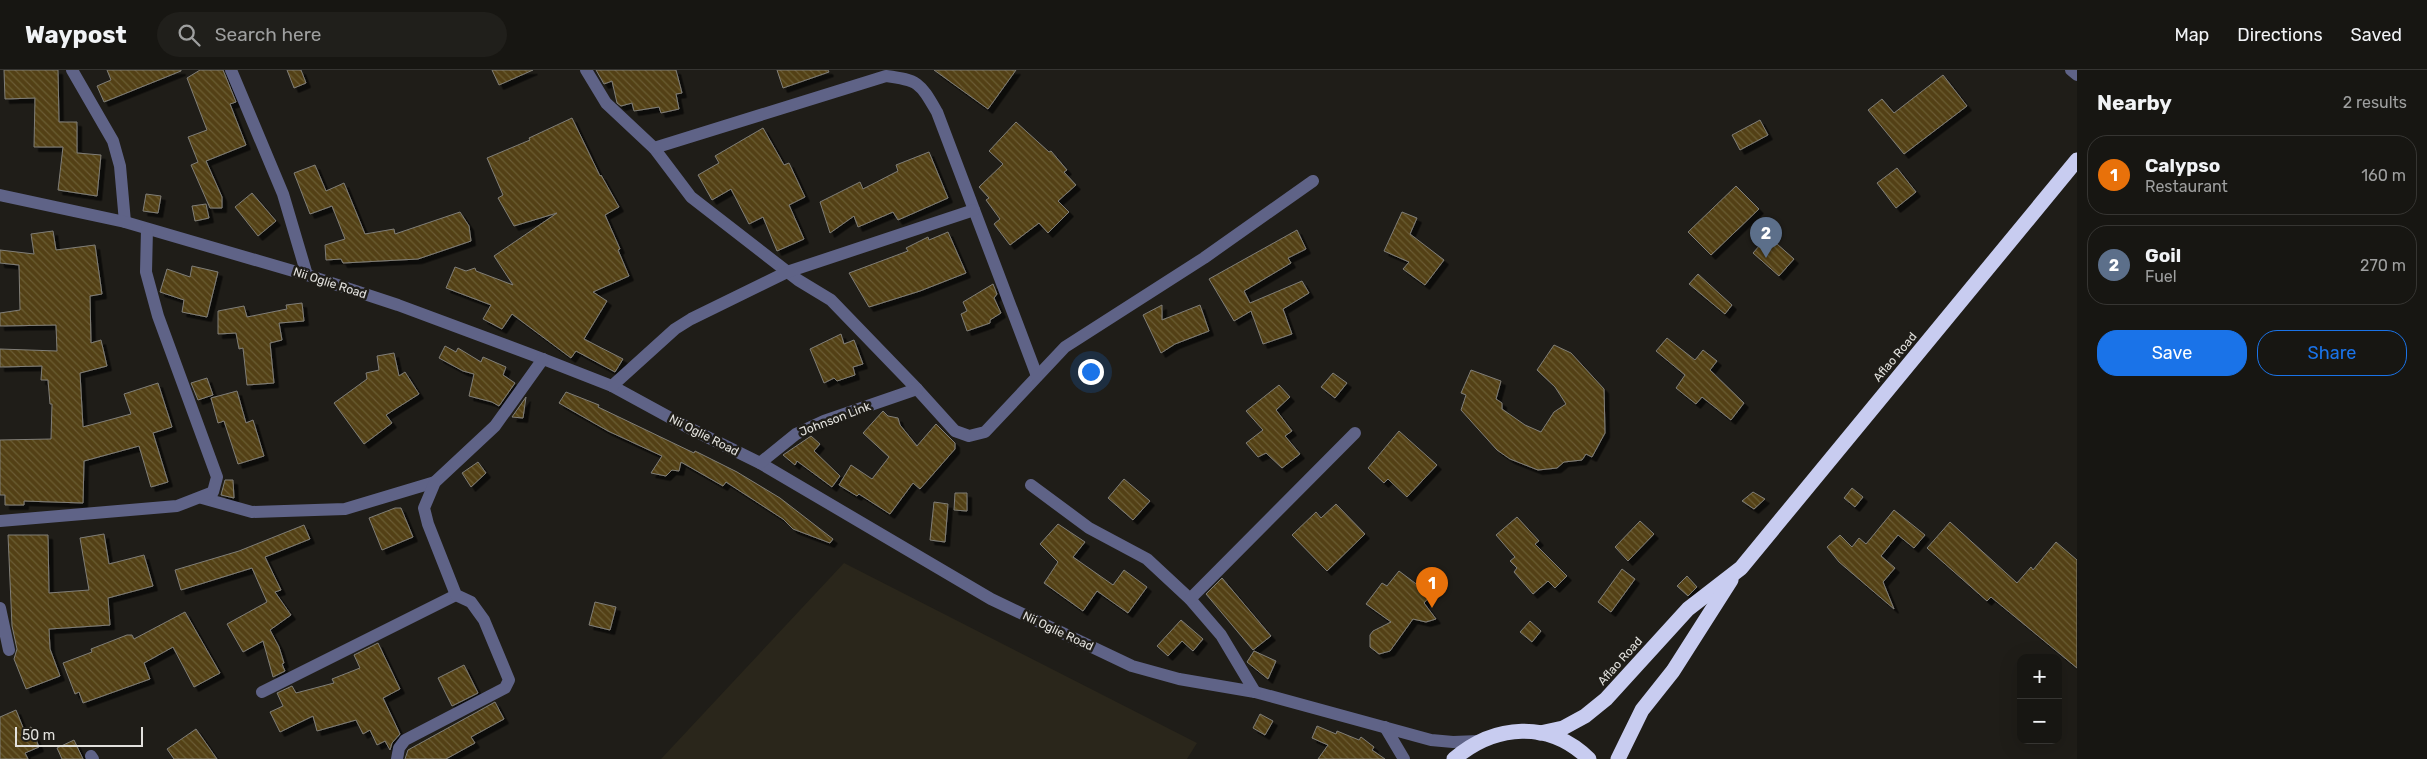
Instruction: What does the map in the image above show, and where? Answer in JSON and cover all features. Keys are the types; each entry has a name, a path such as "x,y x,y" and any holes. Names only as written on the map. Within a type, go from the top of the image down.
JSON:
{"highway":[{"name":"Aflao Road","path":"1618,759 1642,710 1672,671 1735,573 2077,160"},
{"name":"Aflao Road","path":"1540,733 1563,728 1585,716 1606,699 1688,610 1735,573"},
{"path":"1454,759 1479,741 1509,732 1540,733 1570,744 1589,759"}],"street":[{"path":"72,70 113,141 122,175 125,222"},
{"path":"231,70 283,194 307,275"},
{"path":"586,70 606,103 654,148 691,197 787,272 831,300 955,431 969,436 986,432 1065,348 1204,258 1313,181"},
{"path":"2071,70 2077,75"},
{"path":"654,148 886,76 912,80 925,92 936,112 1037,376"},
{"name":"Nii Oglie Road","path":"0,195 125,222 307,275 398,304 612,386 688,428 760,463 992,599 1132,666 1178,679 1255,692 1431,740 1453,742 1479,741"},
{"path":"612,386 675,329 691,319 787,272 974,210"},
{"path":"0,521 177,506 202,498 213,492 217,477 158,316 146,272 147,229"},
{"path":"397,759 399,748 405,740 505,688 509,680 484,620 471,602 456,595 428,524 424,508 435,482 495,426 543,358"},
{"name":"Johnson Link","path":"760,463 796,434 824,421 917,389"},
{"path":"1190,599 1355,433"},
{"path":"202,498 252,512 345,509 435,482"},
{"path":"1031,485 1089,528 1147,559 1190,599 1221,635 1255,692"},
{"path":"262,692 456,595"},
{"path":"0,608 9,650"},
{"path":"1385,727 1404,759"}],"shaded area":[{"path":"844,563 1197,743 1187,759 661,759"}],"building":[{"path":"4,70 58,70 59,122 77,122 77,153 101,155 97,196 58,190 63,147 34,147 35,98 5,99"},
{"path":"107,70 181,71 104,102 97,86 111,80"},
{"path":"200,70 223,70 236,102 230,104 246,145 206,161 222,197 222,208 210,208 191,165 198,162 188,137 207,130 187,78"},
{"path":"287,70 301,70 306,83 294,88"},
{"path":"492,70 533,70 499,85"},
{"path":"596,70 676,70 682,93 676,94 679,109 661,113 659,107 634,111 632,103 621,106 617,103 612,81 604,84"},
{"path":"777,70 828,70 829,72 783,88"},
{"path":"934,70 1016,70 988,109"},
{"path":"1943,75 1967,106 1904,154 1868,110 1882,99 1894,113"},
{"path":"572,118 600,176 619,207 605,215 620,249 618,250 629,276 593,292 607,301 584,339 623,359 615,372 576,351 571,358 512,314 502,329 483,319 491,305 446,288 455,267 466,271 475,268 476,271 513,285 494,256 557,213 514,226 498,198 503,195 487,158 530,140 529,138"},
{"path":"1760,120 1768,135 1740,150 1732,135"},
{"path":"1016,122 1049,152 1051,151 1067,170 1064,172 1076,185 1058,201 1069,212 1048,233 1039,223 1010,245 994,224 1000,219 986,200 989,198 979,187 1003,164 989,151"},
{"path":"763,128 784,165 789,163 805,197 789,205 804,239 777,251 763,217 749,224 731,189 712,200 698,175 719,163 715,156"},
{"path":"929,152 948,198 898,220 893,212 858,227 854,216 830,233 820,202 860,182 863,189 898,171 896,165"},
{"path":"315,165 326,191 344,183 365,234 394,229 395,234 460,212 469,226 471,241 418,259 343,263 341,259 326,260 325,245 345,239 332,206 310,214 294,173"},
{"path":"1897,168 1916,192 1896,208 1877,183"},
{"path":"1736,186 1759,209 1711,255 1688,232"},
{"path":"252,193 276,221 258,236 235,207"},
{"path":"146,194 161,196 158,213 143,211"},
{"path":"206,204 209,218 195,221 192,206"},
{"path":"1402,212 1417,218 1410,234 1444,260 1425,285 1403,269 1409,262 1384,251"},
{"path":"1297,230 1306,249 1288,258 1291,263 1244,291 1250,303 1302,281 1309,293 1283,309 1292,334 1263,344 1251,311 1234,321 1209,279"},
{"path":"53,231 56,250 95,245 102,294 90,296 91,343 101,340 107,366 80,373 83,427 131,414 124,394 158,383 172,427 153,433 168,482 151,487 139,446 84,461 83,503 24,501 24,505 5,505 5,495 0,495 0,440 51,439 52,404 50,404 48,380 41,380 42,366 0,367 0,349 57,351 56,325 0,326 0,313 20,310 19,265 0,263 0,250 34,254 31,234"},
{"path":"948,232 966,273 920,291 869,307 849,273 908,251 906,248 928,237 929,240"},
{"path":"1768,236 1794,259 1779,276 1753,253"},
{"path":"192,266 218,272 207,317 182,312 184,300 160,292 167,269 190,277"},
{"path":"1698,274 1732,305 1725,314 1689,284"},
{"path":"993,284 997,294 994,298 1001,313 990,320 990,323 967,331 961,314 967,311 963,302"},
{"path":"302,303 304,321 279,323 282,340 270,343 274,383 247,385 243,348 239,349 236,333 218,334 218,311 244,306 247,317 287,309 286,305"},
{"path":"1162,305 1162,320 1200,305 1209,331 1175,344 1161,353 1143,315"},
{"path":"841,334 844,344 854,340 863,364 853,367 855,375 837,381 834,378 824,383 810,349"},
{"path":"1667,338 1695,360 1703,350 1717,361 1710,370 1744,403 1731,420 1702,397 1696,404 1676,388 1685,375 1656,351"},
{"path":"1554,345 1571,353 1604,389 1605,433 1592,457 1586,454 1582,460 1564,462 1557,468 1538,470 1510,459 1497,450 1461,410 1466,395 1461,393 1471,370 1501,381 1496,399 1502,403 1502,409 1525,425 1541,432 1554,412 1566,404 1555,387 1537,370"},
{"path":"445,346 456,352 458,348 481,362 483,357 506,367 503,375 515,383 499,406 492,402 469,396 474,374 463,371 439,358"},
{"path":"394,353 399,376 405,372 419,394 386,415 392,423 364,444 334,403 367,379 366,373 379,370 377,356"},
{"path":"1333,373 1347,383 1335,398 1321,387"},
{"path":"207,378 213,395 198,400 191,383"},
{"path":"1279,385 1290,397 1276,410 1292,431 1285,436 1300,454 1282,468 1266,453 1258,457 1246,443 1263,430 1246,411"},
{"path":"237,391 246,423 253,420 264,456 238,464 224,421 218,423 211,398"},
{"path":"566,392 599,405 598,407 737,472 780,498 833,539 830,543 793,529 783,519 726,482 723,486 681,462 679,471 672,470 666,476 651,473 662,456 608,431 559,403"},
{"path":"526,397 523,418 512,417"},
{"path":"883,411 888,416 898,418 900,425 917,446 936,424 955,443 955,449 920,489 913,483 890,514 859,494 857,496 839,485 851,465 872,479 889,457 863,433"},
{"path":"1399,431 1437,465 1407,497 1388,479 1384,483 1368,468"},
{"path":"811,436 820,444 814,451 840,476 832,487 797,461 795,465 783,455"},
{"path":"478,462 486,473 471,487 462,473"},
{"path":"1124,479 1150,501 1133,520 1108,498"},
{"path":"225,480 233,480 234,498 221,495"},
{"path":"1852,488 1863,497 1855,507 1844,498"},
{"path":"1753,492 1765,499 1754,509 1742,501"},
{"path":"955,493 967,493 967,511 954,510"},
{"path":"934,502 948,504 945,542 930,540"},
{"path":"1336,504 1365,534 1327,571 1292,535 1316,512 1321,518"},
{"path":"395,508 401,508 413,537 382,550 369,518"},
{"path":"1894,510 1925,535 1914,548 1898,535 1881,556 1895,568 1883,582 1894,609 1839,562 1827,547 1840,535 1852,547 1859,538 1866,544"},
{"path":"1517,517 1539,541 1535,544 1567,576 1555,588 1548,581 1533,594 1514,572 1517,568 1510,561 1515,557 1496,535"},
{"path":"1640,521 1654,534 1628,561 1615,547"},
{"path":"1950,522 2017,583 2031,567 2033,570 2056,542 2077,560 2077,668 1991,597 1987,601 1927,548"},
{"path":"1058,524 1085,542 1073,557 1113,585 1124,570 1147,587 1128,613 1097,591 1083,611 1044,583 1058,562 1040,544"},
{"path":"304,525 310,539 265,557 281,590 275,592 291,615 270,630 279,647 285,671 273,677 263,641 243,652 227,624 267,602 252,568 181,590 175,570 239,551"},
{"path":"104,534 109,564 144,555 153,586 108,598 110,625 49,629 50,649 60,676 26,689 14,659 17,649 12,626 8,535 48,535 49,593 89,590 80,538"},
{"path":"1622,569 1635,579 1611,612 1598,602"},
{"path":"1399,571 1431,595 1424,603 1436,619 1426,622 1413,619 1390,651 1379,654 1370,647 1370,635 1373,631 1391,622 1366,604 1382,583 1387,586"},
{"path":"1687,576 1697,587 1688,596 1677,586"},
{"path":"1222,578 1271,636 1253,650 1206,594"},
{"path":"595,602 616,607 610,630 589,625"},
{"path":"185,612 220,673 194,687 173,647 144,663 150,679 83,703 79,692 75,694 63,663 92,652 91,649 127,635 132,635 134,639"},
{"path":"1181,620 1203,639 1193,651 1182,641 1168,656 1157,646"},
{"path":"1530,621 1541,631 1532,642 1520,632"},
{"path":"378,643 400,689 383,698 400,734 392,743 390,750 385,741 377,745 370,730 363,734 356,720 317,731 313,716 280,732 270,712 283,706 277,693 292,686 296,693 334,683 332,679 360,668 354,655"},
{"path":"1254,651 1276,661 1268,679 1247,662"},
{"path":"464,665 478,693 452,706 438,678"},
{"path":"495,702 504,719 471,737 475,743 446,759 405,759 408,750"},
{"path":"16,710 24,730 31,727 39,747 25,753 28,759 0,759 0,717"},
{"path":"1260,714 1273,721 1265,735 1253,728"},
{"path":"1317,726 1336,734 1337,731 1359,740 1361,737 1374,747 1372,750 1385,759 1318,759 1328,745 1312,738"},
{"path":"196,729 217,759 174,759 167,749"},
{"path":"74,740 83,759 62,759 57,748"}],"place":[{"name":"Goil","path":"1766,258"},
{"name":"Calypso","path":"1432,608"}]}
